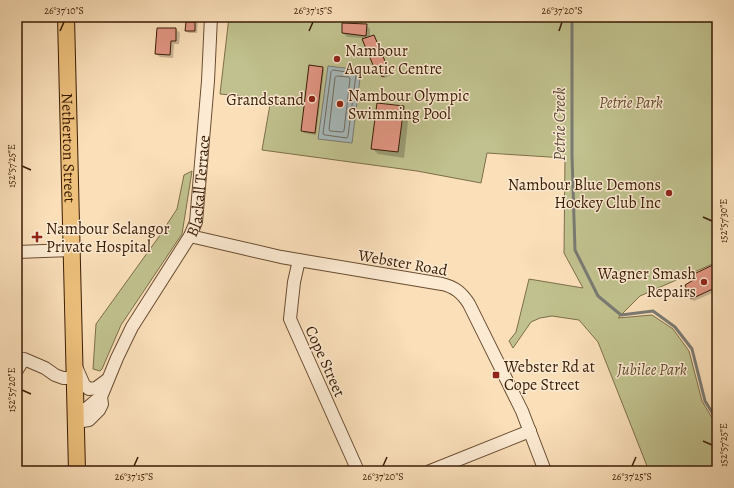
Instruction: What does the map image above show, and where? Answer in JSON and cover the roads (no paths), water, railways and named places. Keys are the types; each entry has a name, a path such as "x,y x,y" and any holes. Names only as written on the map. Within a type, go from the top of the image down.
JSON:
{"main road":[{"name":"Netherton Street","path":"66,17 76,417"},
{"path":"76,417 77,471"}],"street":[{"name":"Blackall Terrace","path":"76,417 88,409 101,397 126,338 136,319 190,236 196,222 208,81 211,17"},
{"name":"Webster Road","path":"190,236 299,260 442,284 457,290 464,296 469,304 502,369 530,431 545,471"},
{"path":"17,252 71,250"},
{"name":"Cope Street","path":"299,260 294,282 290,319 358,471"},
{"path":"17,370 24,359 63,378 74,370 86,388 92,390 108,380"},
{"path":"430,471 530,431"}],"water":[{"name":"Nambour Olympic Swimming Pool","path":"328,66 361,70 352,143 318,139"}],"waterway":[{"name":"Petrie Creek","path":"572,17 572,156 575,250 598,296 621,315 653,311 675,327 692,349 705,401 717,420"}],"place":[{"name":"Nambour Aquatic Centre","path":"337,59"},
{"name":"Grandstand","path":"312,99"},
{"name":"Nambour Olympic Swimming Pool","path":"340,104"},
{"name":"Nambour Blue Demons Hockey Club Inc","path":"669,193"},
{"name":"Nambour Selangor Private Hospital","path":"37,237"},
{"name":"Wagner Smash Repairs","path":"704,282"},
{"name":"Webster Rd at Cope Street","path":"496,375"}],"park label":[{"name":"Petrie Park","path":"631,102"},
{"name":"Jubilee Park","path":"652,369"}]}
